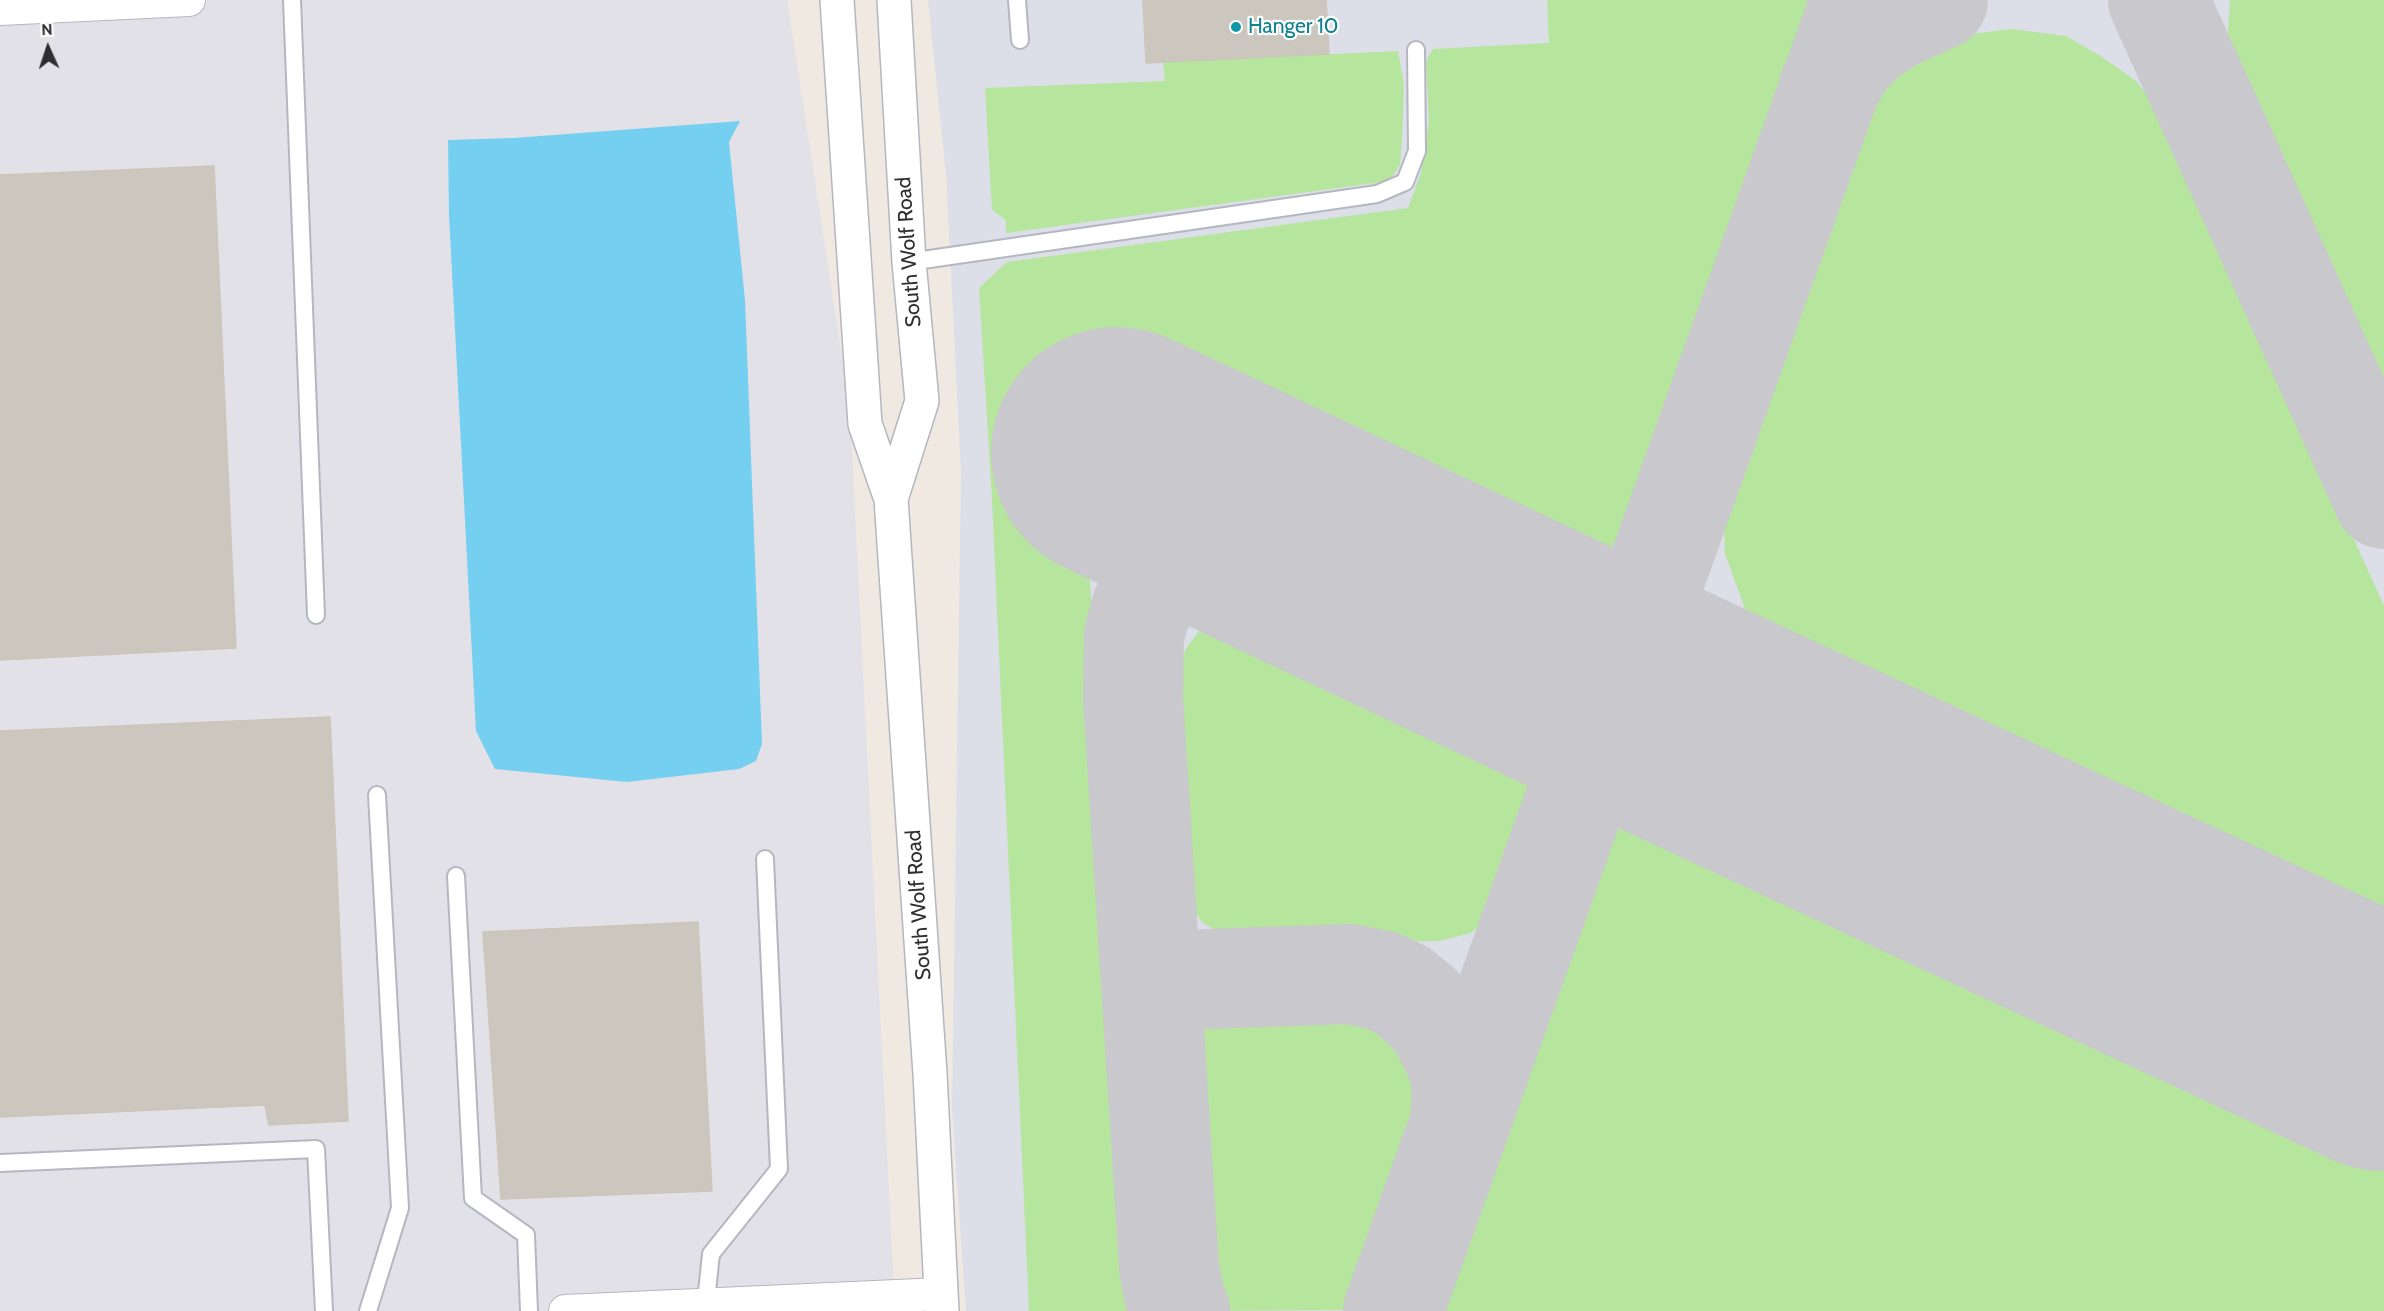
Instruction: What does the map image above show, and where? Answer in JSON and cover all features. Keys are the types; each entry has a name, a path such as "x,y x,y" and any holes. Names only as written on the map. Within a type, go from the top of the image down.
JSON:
{"main road":[{"name":"South Wolf Road","path":"837,0 865,424 891,499 930,1074 941,1302"},
{"name":"South Wolf Road","path":"891,499 922,401 909,262 894,0"}],"street":[{"path":"0,9 44,3 189,0"},
{"path":"566,1311 941,1302"}],"lane":[{"path":"292,0 316,615"},
{"path":"1017,0 1020,40"},
{"path":"909,262 1377,194 1405,182 1417,151 1416,50"},
{"path":"368,1311 400,1208 377,795"},
{"path":"705,1308 711,1254 779,1169 765,859"},
{"path":"456,876 473,1198 526,1235 529,1311"},
{"path":"0,1163 316,1149 324,1311"}],"shaded area":[{"path":"0,0 787,0 850,409 895,1311 0,1311"},
{"path":"928,0 2384,0 2384,1311 966,1311 952,1109 961,472 946,174"}],"green space":[{"path":"1547,0 1826,0 1618,584 1599,596 1575,598 1139,398 1086,511 1130,1272 1139,1311 1029,1311 992,499 979,288 1007,262 1408,208 1421,173 1429,120 1426,61 1433,49 1549,43"},
{"path":"2230,0 2384,0 2384,397 2233,64 2228,31"},
{"path":"2011,29 2066,36 2102,57 2136,81 2161,112 2384,606 2384,977 1849,727 1785,671 1747,614 1725,554 1723,484 1733,438 1854,108 1897,65 1963,35"},
{"path":"1398,51 1404,85 1402,139 1400,165 1389,181 1006,233 1006,220 992,210 985,88 1165,81 1163,62"},
{"path":"1262,602 1290,609 1544,725 1550,770 1538,820 1507,901 1471,933 1439,941 1237,944 1202,922 1187,901 1177,692 1185,650 1205,623 1236,607"},
{"path":"1694,795 2384,1116 2384,1311 1422,1311 1592,842 1611,817 1647,798"},
{"path":"1344,1006 1390,1026 1420,1063 1431,1106 1427,1125 1354,1310 1217,1311 1203,1285 1194,1044 1203,1022 1222,1008"}],"water":[{"path":"740,121 729,142 745,300 762,744 756,761 739,769 627,782 495,769 476,731 449,215 448,140 514,138"}],"building":[{"name":"Hanger 10","path":"1143,0 1326,0 1329,54 1146,63"},
{"path":"214,166 236,648 0,660 0,175"},
{"path":"330,717 348,1121 269,1125 265,1105 0,1117 0,731"},
{"path":"698,922 712,1191 501,1199 483,932"}],"taxiway":[{"path":"1393,1311 1861,0"},
{"path":"1829,87 1846,59 1866,38 1894,20 1938,0"},
{"path":"2158,0 2384,499"},
{"path":"1180,1311 1176,1305 1169,1267 1133,698 1134,635 1141,609 1157,584 1190,557 1227,543 1342,559"},
{"path":"1581,782 1614,751 1659,735 1716,733 1676,678 1653,628 1651,586"},
{"path":"1206,979 1349,974 1380,980 1402,990 1437,1023 1449,1045 1458,1066 1462,1089 1460,1121"}],"runway":[{"path":"1117,453 2384,1045"}],"place":[{"name":"Hanger 10","path":"1236,27"}]}
